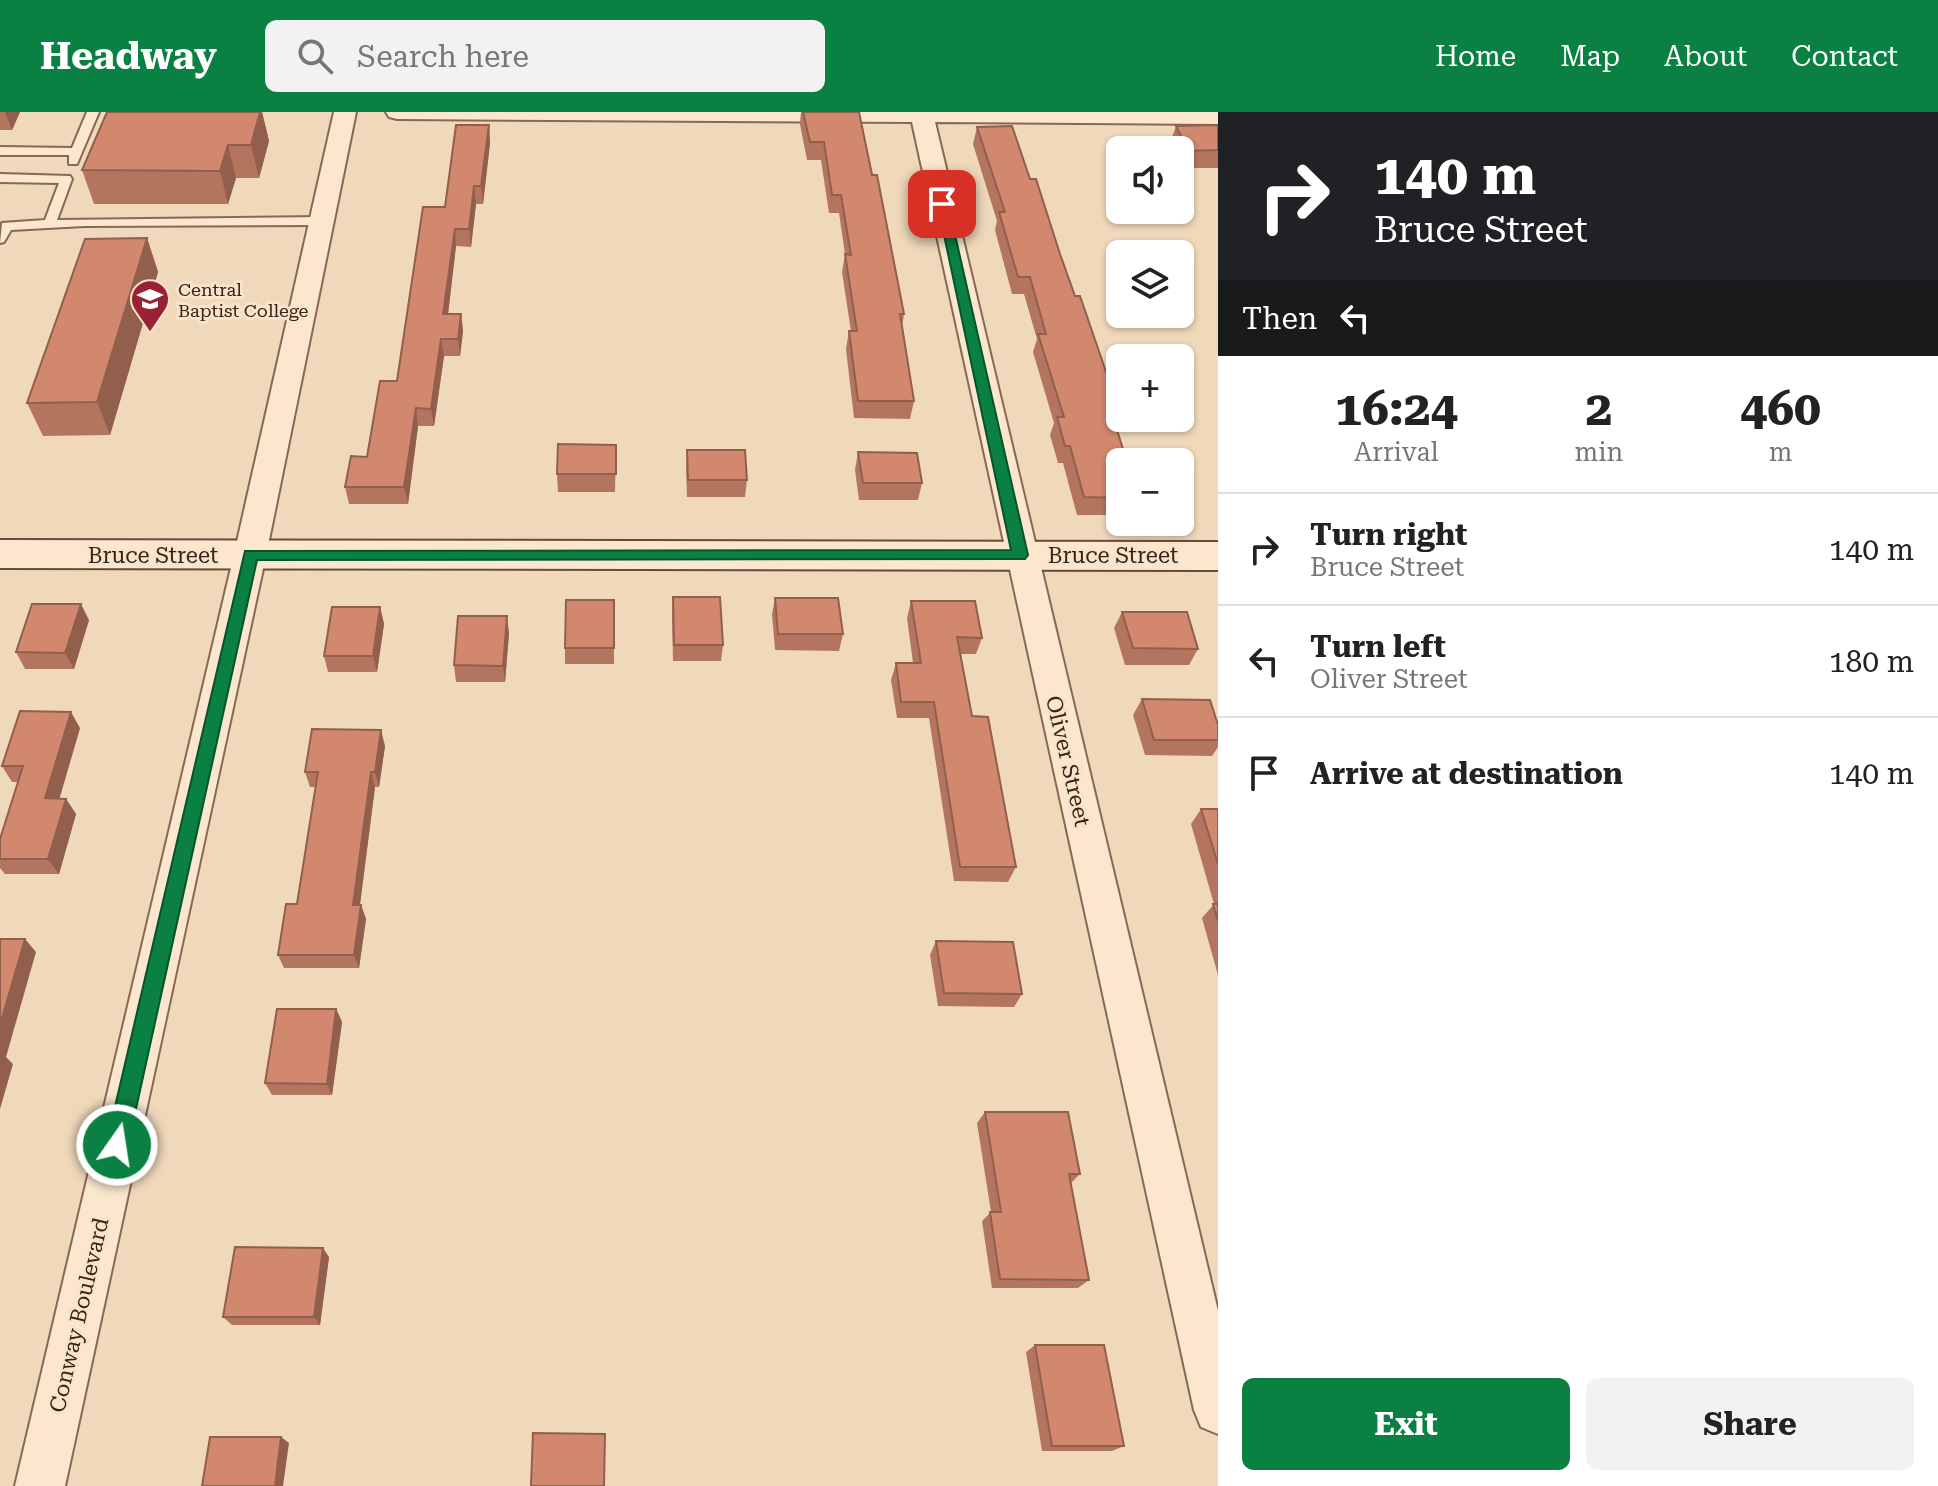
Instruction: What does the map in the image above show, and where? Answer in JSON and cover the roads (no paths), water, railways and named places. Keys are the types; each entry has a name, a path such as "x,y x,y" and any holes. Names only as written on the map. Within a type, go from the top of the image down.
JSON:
{"street":[{"name":"Conway Boulevard","path":"40,1486 250,555 345,112"},
{"path":"397,112 1218,117"},
{"name":"Oliver Street","path":"922,114 1020,555 1218,1410"},
{"name":"Bruce Street","path":"0,554 1218,556"}],"lane":[{"path":"50,223 93,112"},
{"path":"0,151 76,152"},
{"path":"0,178 66,179"},
{"path":"0,239 3,226 50,223 322,221"}],"place":[{"name":"Central Baptist College","path":"150,333"}]}
